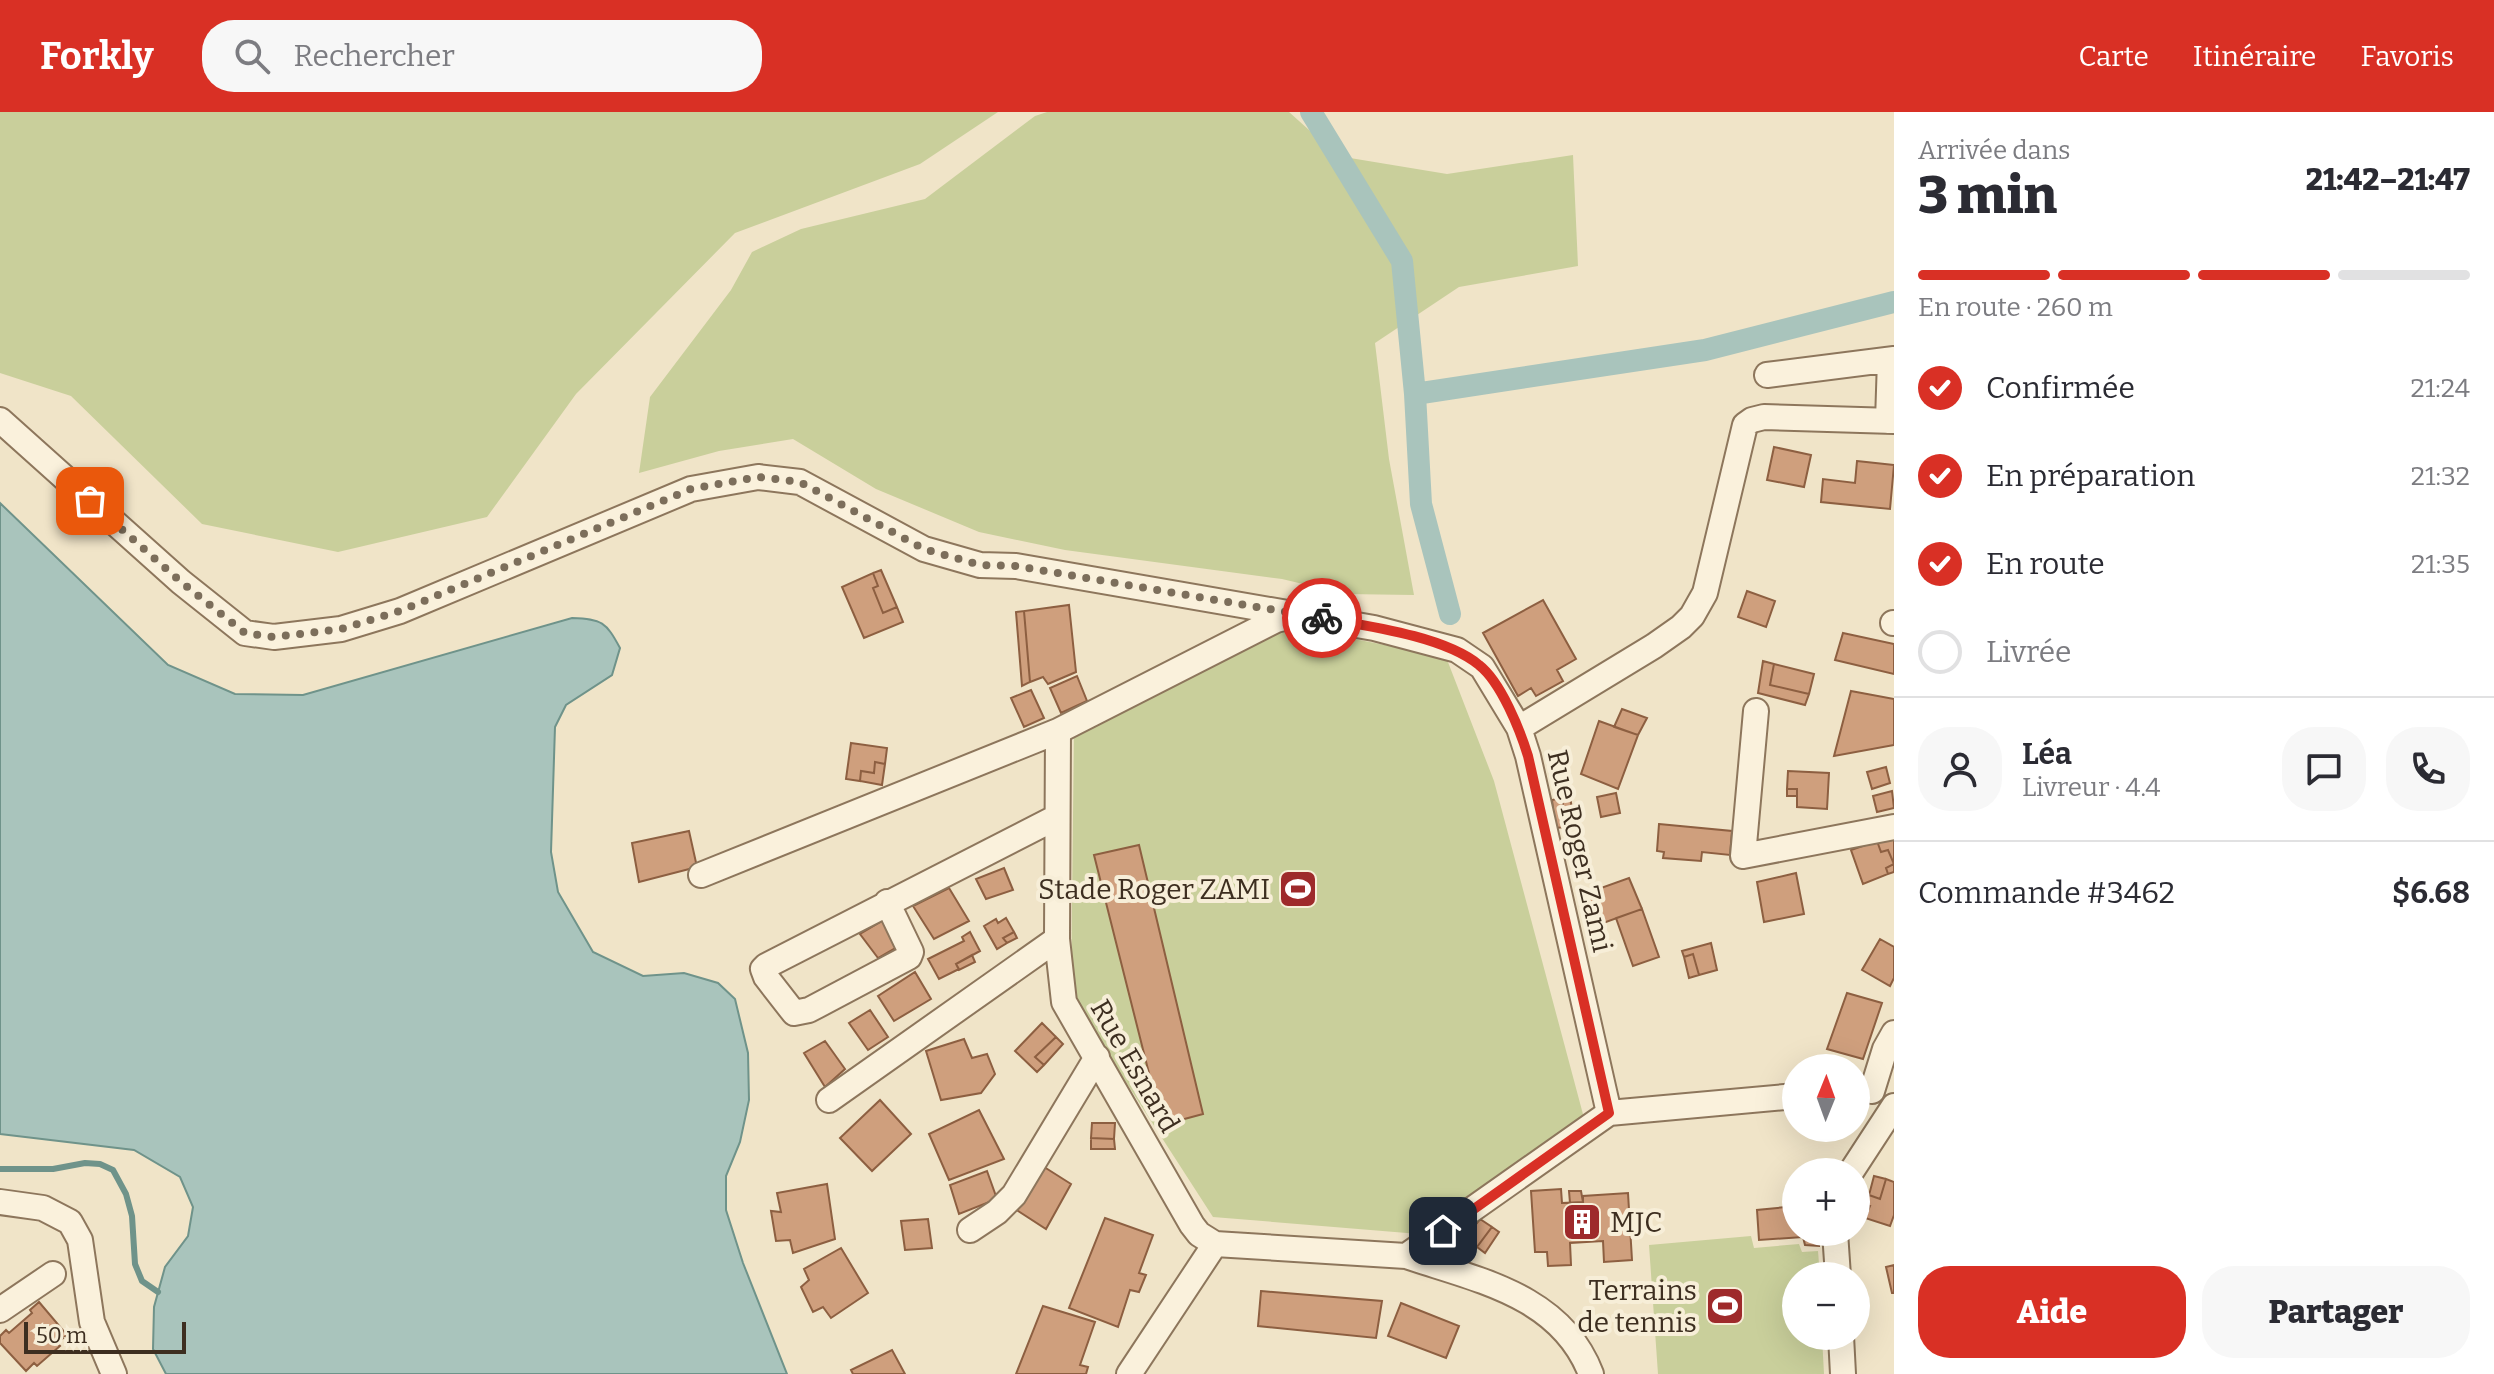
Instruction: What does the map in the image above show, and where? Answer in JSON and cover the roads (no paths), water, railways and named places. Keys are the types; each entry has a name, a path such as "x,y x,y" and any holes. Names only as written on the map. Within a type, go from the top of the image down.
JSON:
{"street":[{"path":"1767,375 1892,369 1891,421"},
{"name":"Rue Roger Zami","path":"1609,1113 1519,728 1654,646 1692,616 1705,593 1745,425 1764,417 1891,421"},
{"path":"0,420 181,582 245,633 274,637 341,629 400,611 691,489 758,477 800,482 924,549 980,565 1016,566 1303,614 1374,628 1457,650 1482,667 1519,728"},
{"path":"701,875 1058,731 1276,620 1303,614"},
{"path":"1756,711 1743,856 1894,827"},
{"name":"Rue Esnard","path":"1058,731 1057,939 1064,1002 1192,1225 1199,1234 1215,1244"},
{"path":"887,902 911,952 909,957 809,1010 794,1013 763,969 887,902 1057,817"},
{"path":"829,1100 1057,939"},
{"path":"1874,1090 1885,1049 1894,1033"},
{"path":"970,1230 997,1212 1014,1195 1097,1057"},
{"path":"1406,1256 1609,1113 1782,1097"},
{"path":"1860,1158 1894,1106"},
{"path":"0,1202 43,1208 70,1222 80,1240 92,1322 114,1374"},
{"path":"1129,1374 1215,1244 1406,1256 1508,1291 1532,1302 1575,1340 1591,1374"},
{"path":"0,1310 53,1274"},
{"path":"1842,1350 1843,1374"}],"water":[{"path":"0,503 168,665 235,694 303,695 572,618 590,619 607,627 620,648 612,675 566,705 555,727 551,852 558,892 593,952 643,976 684,973 718,983 735,999 748,1053 749,1100 740,1142 726,1176 726,1210 743,1263 787,1374 166,1374 153,1349 154,1307 165,1267 188,1236 193,1207 180,1177 134,1150 0,1134"}],"waterway":[{"path":"1311,112 1402,261 1415,394 1421,504 1450,614"},
{"path":"1415,394 1705,350 1894,302"},
{"path":"0,1169 53,1169 85,1163 100,1164 113,1170 126,1194 132,1216 135,1264 142,1281 158,1292"}],"place":[{"name":"Stade Roger ZAMI","path":"1298,889"},
{"name":"MJC","path":"1582,1222"},
{"name":"Terrains de tennis","path":"1725,1306"}]}
